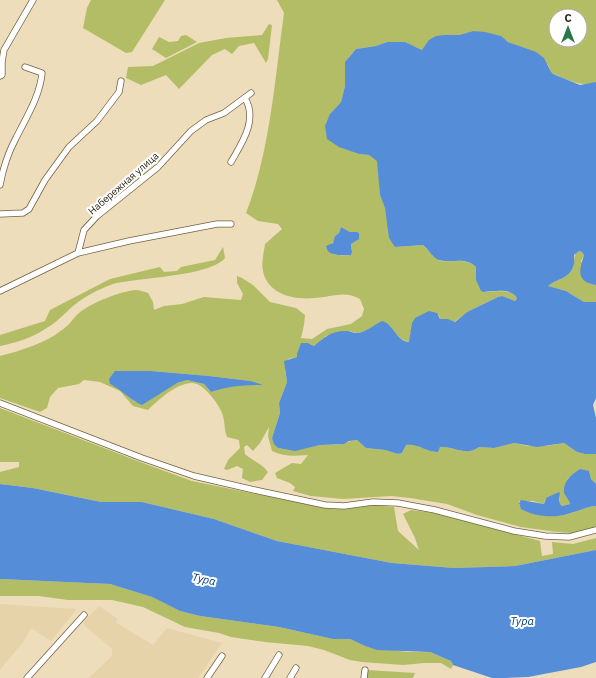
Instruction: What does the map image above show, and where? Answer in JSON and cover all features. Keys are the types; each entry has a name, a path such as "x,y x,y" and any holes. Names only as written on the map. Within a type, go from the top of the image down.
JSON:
{"street":[{"path":"0,76 2,74 4,50 33,0"},
{"path":"0,185 9,154 30,111 41,80 42,73 25,67"},
{"path":"0,214 18,214 29,209 45,180 69,147 97,121 119,92 121,81"},
{"name":"Набережная улица","path":"78,253 84,230 97,216 158,167 191,131 206,120 224,112 251,93"},
{"path":"231,162 247,133 249,105 245,98"},
{"path":"0,291 78,253 129,241 217,224 231,224"},
{"path":"0,403 142,458 194,476 266,493 325,505 344,506 373,502 398,504 434,510 514,532 546,536 569,537 596,530"},
{"path":"27,678 84,615"},
{"path":"265,678 279,655"},
{"path":"207,678 222,656"},
{"path":"290,678 296,668"},
{"path":"364,678 365,670"}],"shaded area":[{"path":"0,604 77,609 51,641 31,628 24,641 0,670"},
{"path":"99,606 118,619 115,622 153,645 167,628 222,643 198,678 89,678 112,656 112,649 82,623"}],"green space":[{"path":"91,0 165,0 132,52 126,53 83,28 87,8"},
{"path":"277,0 596,0 596,82 590,84 574,82 551,73 548,65 500,36 473,31 459,35 445,35 422,50 416,47 387,42 376,46 356,49 345,62 345,86 341,102 330,114 349,150 359,154 369,155 378,161 380,195 385,207 387,221 395,247 423,245 441,261 460,261 471,263 476,267 476,280 484,292 507,292 511,293 517,298 515,301 502,296 498,297 467,312 454,322 448,319 440,319 439,315 410,333 410,342 396,334 390,326 357,333 349,331 326,336 314,346 308,343 297,357 288,359 285,370 287,382 279,403 280,413 272,438 278,448 284,449 295,450 320,445 342,444 357,440 366,448 385,450 398,454 402,453 406,445 412,444 434,452 440,447 470,451 479,447 494,448 514,443 527,446 546,446 564,443 577,452 596,454 596,484 591,479 589,471 568,478 565,491 570,504 562,506 559,502 560,494 545,499 544,504 533,501 519,501 520,506 524,510 531,513 554,516 569,514 585,508 596,506 596,527 572,533 557,532 521,527 477,515 447,504 410,498 391,496 343,499 311,496 293,491 295,487 290,483 277,478 275,473 292,463 301,464 308,455 285,455 272,451 268,436 269,427 260,443 253,451 247,445 244,447 245,454 268,472 262,480 250,482 242,478 243,469 237,466 227,470 224,469 228,460 240,448 239,440 227,437 223,416 217,404 206,390 193,383 187,383 175,388 148,410 133,406 120,391 100,382 84,380 79,384 58,388 50,397 47,408 40,412 0,398 0,356 25,349 48,339 69,324 84,309 106,298 130,291 138,290 148,293 153,302 154,310 164,306 182,304 204,297 241,300 243,294 237,283 237,276 253,285 270,302 296,308 305,315 301,338 312,339 327,329 351,324 362,316 364,309 360,299 354,296 343,294 315,298 291,297 276,291 270,286 266,279 262,268 265,244 282,229 278,224 258,221 246,213 261,165 271,114 284,13","holes":["341,227 350,232 359,233 357,240 351,244 351,255 345,256 333,254 331,244 334,241 335,236 339,233","115,371 151,371 209,376 251,381 261,385 226,387 211,392 204,384 187,380 135,402 120,389 110,384"]},
{"path":"269,24 272,25 268,59 266,63 254,43 239,46 232,54 225,49 212,55 179,89 166,75 141,85 126,78 128,67 153,66 199,43 226,38 262,35"},
{"path":"186,35 197,42 166,58 152,49 159,37 169,42 178,41 181,36"},
{"path":"223,247 225,258 217,264 189,273 113,284 82,299 53,324 35,335 0,346 0,335 45,321 50,310 110,279 160,267 164,272 177,271 181,267 215,260"},
{"path":"578,251 582,252 584,255 581,261 590,284 596,285 596,302 584,302 566,291 547,286 570,272 573,267 575,255"},
{"path":"0,408 192,481 325,508 345,509 375,505 394,507 398,531 419,550 415,538 403,514 411,510 434,513 540,541 542,556 553,554 552,542 573,544 596,538 596,550 515,566 454,568 392,563 277,541 214,519 142,502 101,502 33,488 0,484 0,472 19,467 19,462 0,462"},
{"path":"0,579 110,584 152,597 180,611 200,616 279,627 333,639 350,639 365,646 407,652 430,652 451,661 453,665 451,669 441,663 403,665 350,660 324,650 308,646 231,637 219,633 185,627 143,607 112,600 68,600 39,596 0,596"},
{"path":"367,670 415,673 413,678 366,678"}],"water":[{"path":"473,31 501,36 508,42 536,52 544,58 553,74 580,85 596,82 596,285 585,281 582,278 580,270 584,255 579,251 574,255 574,266 569,274 548,286 566,291 584,302 596,302 596,398 593,405 596,418 596,454 577,452 564,443 537,447 514,443 494,448 479,447 470,451 440,447 438,452 430,451 414,445 406,445 402,453 398,454 385,450 366,448 357,440 349,441 344,444 320,445 295,451 278,448 274,444 272,438 280,413 279,403 287,382 284,361 297,357 301,343 308,343 314,346 325,337 333,333 348,331 359,333 382,321 389,325 401,339 409,342 412,323 415,318 429,311 437,313 440,319 448,319 455,322 467,312 498,297 502,296 515,301 517,298 507,291 481,291 476,280 476,267 467,262 439,260 435,258 423,245 395,247 389,238 385,208 380,195 377,161 369,155 359,154 339,147 327,139 325,126 330,114 341,102 345,86 345,62 356,49 376,46 387,42 405,42 422,50 429,40 436,36 459,35"},
{"path":"341,227 350,232 359,233 359,239 351,244 351,255 333,254 328,252 326,246 333,243 335,236 339,233"},
{"path":"115,371 151,371 209,376 251,381 263,385 237,386 211,392 204,384 187,380 177,383 142,405 110,384 109,379"},
{"path":"580,469 589,471 591,479 596,484 596,506 556,516 532,514 521,509 519,503 521,500 544,504 546,498 559,492 559,502 562,506 570,504 564,493 565,485 571,476"},
{"name":"Тура","path":"0,484 33,488 101,502 142,502 214,519 277,541 392,563 454,568 515,566 596,550 596,662 581,667 528,677 492,678 453,665 451,661 430,652 377,650 350,639 333,639 279,627 200,616 180,611 152,597 110,584 0,579"}]}
